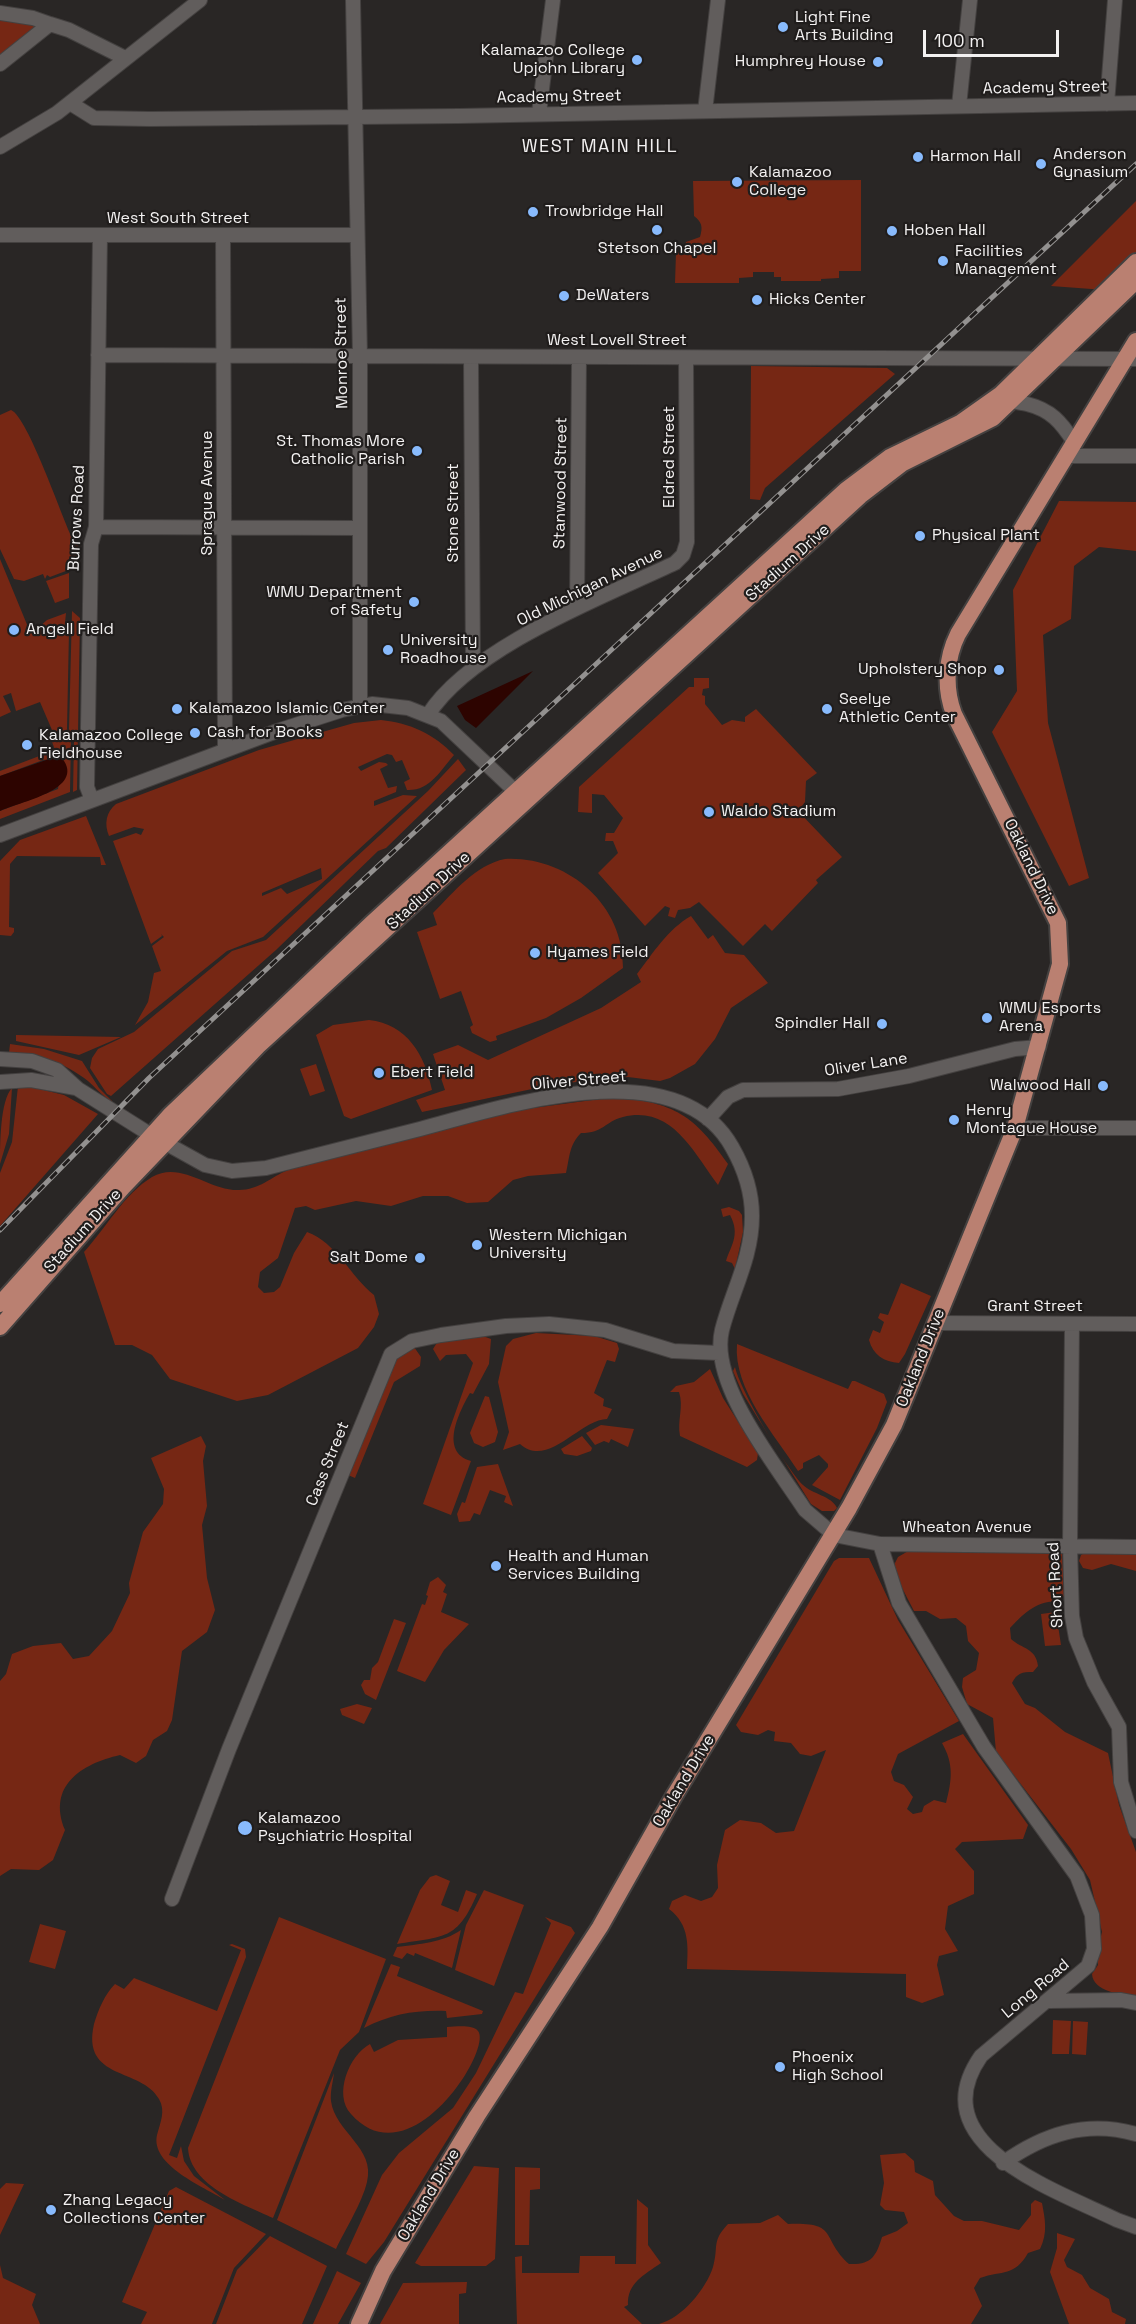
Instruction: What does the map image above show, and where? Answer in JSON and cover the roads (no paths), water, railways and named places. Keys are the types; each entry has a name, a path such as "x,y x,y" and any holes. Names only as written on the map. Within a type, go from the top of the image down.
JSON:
{"main road":[{"path":"1006,398 1039,358 1110,285 1136,262"},
{"path":"878,473 1006,398 1056,359 1136,281"},
{"name":"Oakland Drive","path":"359,2324 380,2278 477,2116 600,1928 674,1796 834,1535 894,1425 1015,1128 1060,964 1058,923 954,714 950,704 949,659 958,634 1070,449 1130,359 1136,341"},
{"name":"Stadium Drive","path":"0,1304 157,1139 372,923 811,522 878,473"},
{"name":"Stadium Drive","path":"0,1327 157,1139 878,473"}],"street":[{"path":"0,147 70,103 200,0"},
{"name":"Monroe Street","path":"352,0 360,357 360,706"},
{"path":"539,113 553,0"},
{"path":"705,111 718,0"},
{"path":"959,106 970,0"},
{"path":"1107,104 1115,0"},
{"path":"0,13 33,18 69,30 125,58"},
{"path":"0,64 50,24"},
{"name":"Academy Street","path":"70,103 87,115 106,119 1136,103"},
{"name":"West South Street","path":"0,235 357,235"},
{"name":"Burrows Road","path":"92,800 87,787 91,544 96,527 100,236"},
{"name":"Sprague Avenue","path":"223,236 225,750"},
{"name":"West Lovell Street","path":"99,355 1130,359"},
{"name":"Stone Street","path":"471,358 473,668"},
{"name":"Stanwood Street","path":"577,608 579,358"},
{"name":"Eldred Street","path":"683,555 687,542 686,358"},
{"path":"1006,398 1045,409 1056,417 1070,449 1136,456"},
{"path":"96,527 359,528"},
{"name":"Old Michigan Avenue","path":"428,714 440,696 473,668 577,608 675,563 683,555"},
{"path":"0,836 225,750 360,706 397,705 428,714 452,729 516,792"},
{"name":"Oliver Lane","path":"708,1119 728,1097 743,1090 838,1089 909,1076 1015,1049 1039,1047"},
{"name":"Oliver Street","path":"0,1059 44,1065 57,1070 78,1089 157,1139 205,1165 248,1171 483,1112 573,1095 632,1092 648,1094 695,1108 729,1141 740,1160 748,1182 752,1215 748,1257 723,1326 719,1353 728,1387 805,1510 834,1535"},
{"name":"Oliver Street","path":"0,1082 31,1080 78,1089"},
{"path":"1015,1128 1136,1128"},
{"name":"Grant Street","path":"934,1323 1136,1324"},
{"name":"Cass Street","path":"172,1899 229,1749 391,1354 412,1341 441,1335 506,1326 549,1324 605,1330 673,1351 719,1353"},
{"name":"Short Road","path":"1072,1324 1070,1546 1072,1616 1076,1638 1094,1682 1119,1727 1121,1782 1136,1831"},
{"name":"Wheaton Avenue","path":"834,1535 880,1544 1136,1547"},
{"name":"Long Road","path":"880,1544 899,1603 984,1747 1072,1869 1088,1900 1093,1932 1092,1958 1080,1975 981,2056 968,2081 969,2120 987,2149 1003,2163 1136,2227"},
{"path":"1049,2001 1121,2000 1136,2003"},
{"path":"1003,2163 1030,2144 1061,2132 1109,2129 1136,2134"}],"railway":[{"path":"0,1230 149,1078 1136,164"}],"place":[{"name":"Light Fine Arts Building","path":"783,27"},
{"name":"Kalamazoo College Upjohn Library","path":"637,60"},
{"name":"Humphrey House","path":"878,62"},
{"name":"Harmon Hall","path":"918,157"},
{"name":"Anderson Gynasium","path":"1041,164"},
{"name":"Kalamazoo College","path":"737,182"},
{"name":"Trowbridge Hall","path":"533,212"},
{"name":"Stetson Chapel","path":"657,230"},
{"name":"Hoben Hall","path":"892,231"},
{"name":"Facilities Management","path":"943,261"},
{"name":"DeWaters","path":"564,296"},
{"name":"Hicks Center","path":"757,300"},
{"name":"St. Thomas More Catholic Parish","path":"417,451"},
{"name":"Physical Plant","path":"920,536"},
{"name":"WMU Department of Safety","path":"414,602"},
{"name":"Angell Field","path":"14,630"},
{"name":"University Roadhouse","path":"388,650"},
{"name":"Upholstery Shop","path":"999,670"},
{"name":"Kalamazoo Islamic Center","path":"177,709"},
{"name":"Seelye Athletic Center","path":"827,709"},
{"name":"Cash for Books","path":"195,733"},
{"name":"Kalamazoo College Fieldhouse","path":"27,745"},
{"name":"Waldo Stadium","path":"709,812"},
{"name":"Hyames Field","path":"535,953"},
{"name":"WMU Esports Arena","path":"987,1018"},
{"name":"Spindler Hall","path":"882,1024"},
{"name":"Ebert Field","path":"379,1073"},
{"name":"Walwood Hall","path":"1103,1086"},
{"name":"Henry Montague House","path":"954,1120"},
{"name":"Western Michigan University","path":"477,1245"},
{"name":"Salt Dome","path":"420,1258"},
{"name":"Health and Human Services Building","path":"496,1566"},
{"name":"Kalamazoo Psychiatric Hospital","path":"245,1828"},
{"name":"Phoenix High School","path":"780,2067"},
{"name":"Zhang Legacy Collections Center","path":"51,2210"}],"district":[{"name":"WEST MAIN HILL","path":"600,147"}]}
